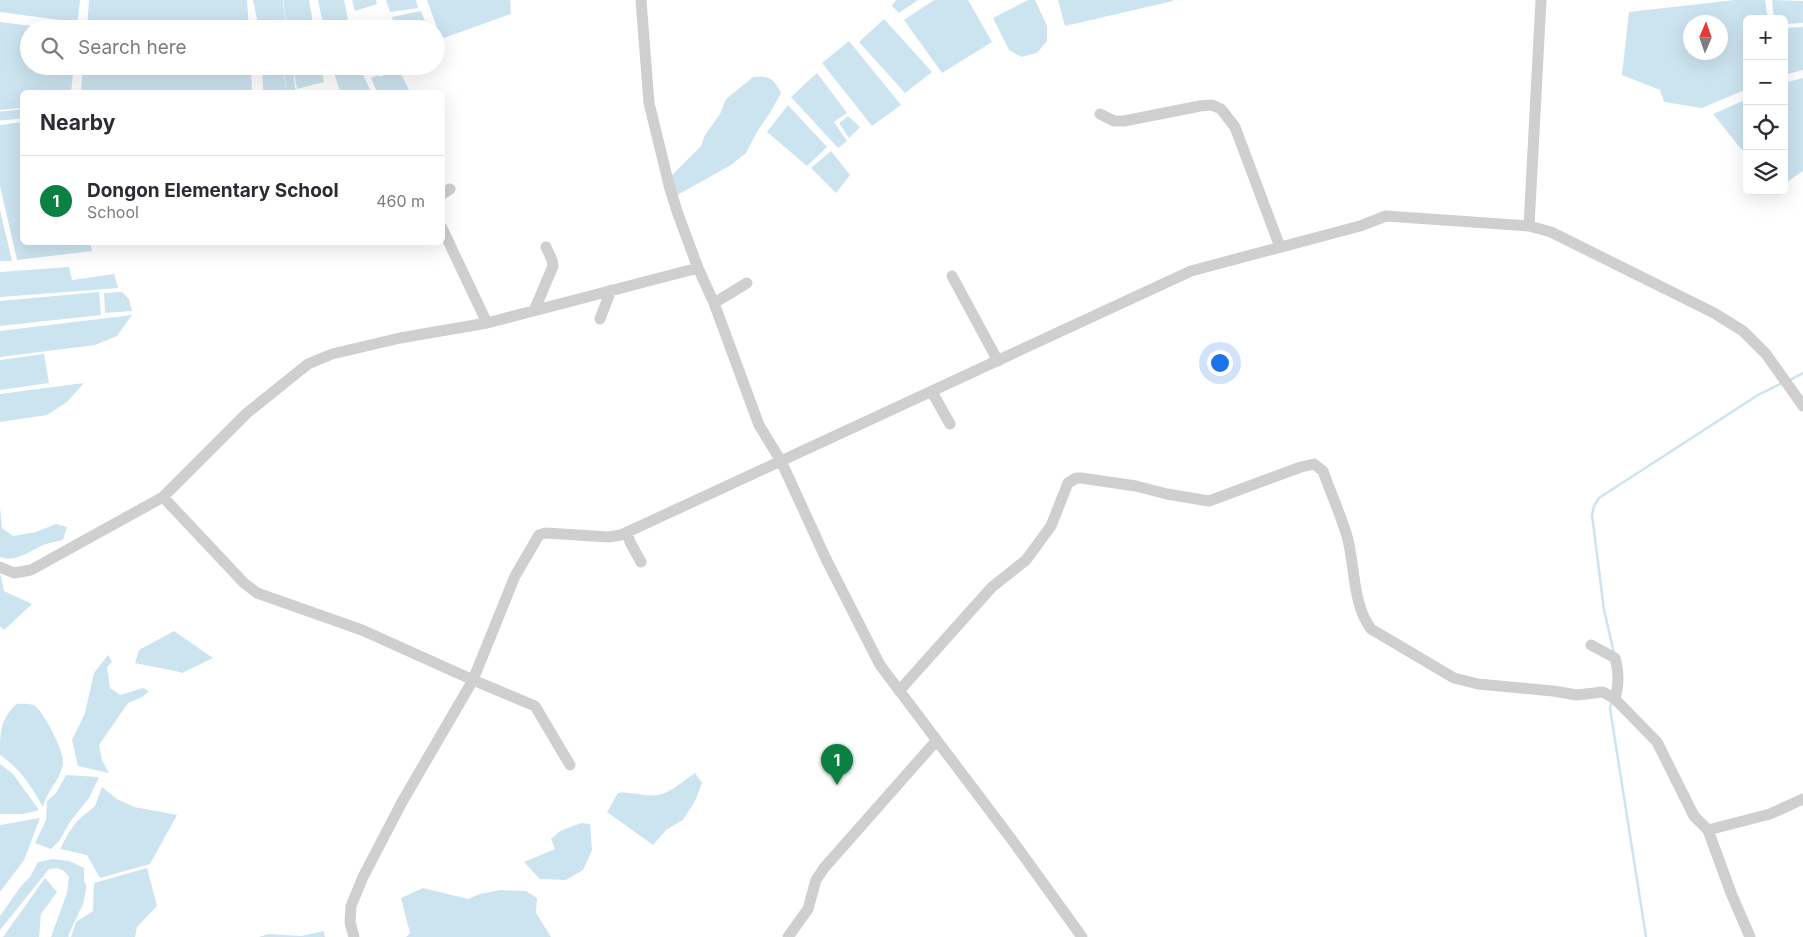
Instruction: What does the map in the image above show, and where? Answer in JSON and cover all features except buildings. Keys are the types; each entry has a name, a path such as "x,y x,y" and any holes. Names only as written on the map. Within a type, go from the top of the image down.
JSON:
{"street":[{"path":"641,0 649,103 670,189 698,268 714,303 759,425 781,461 826,559 880,665 1082,937"},
{"path":"1529,226 1541,0"},
{"path":"1100,114 1114,121 1124,121 1200,106 1212,105 1221,109 1234,127 1280,247"},
{"path":"354,937 350,922 351,906 363,877 402,802 473,680 515,576 539,535 546,533 608,537 627,532 1192,272 1360,226 1386,216 1529,226 1551,232 1714,313 1743,331 1766,354 1803,406"},
{"path":"445,234 488,323"},
{"path":"534,311 553,266 546,247"},
{"path":"0,567 14,573 31,570 163,497 247,413 308,364 332,354 400,338 488,323 698,268"},
{"path":"952,276 998,361"},
{"path":"714,303 747,283"},
{"path":"600,319 611,290"},
{"path":"932,392 950,424"},
{"path":"899,691 992,587 1026,560 1051,526 1060,499 1070,480 1076,478 1118,483 1209,501 1314,464 1323,471 1348,539 1360,607 1371,629 1454,678 1478,684 1577,695 1603,692 1615,699 1657,742 1694,816 1708,830 1731,893 1750,937"},
{"path":"163,497 244,583 257,592 362,630 537,707 570,765"},
{"path":"627,532 630,542 642,562"},
{"path":"1591,645 1614,658 1619,672 1615,699"},
{"path":"788,937 808,909 816,880 824,868 937,740"},
{"path":"1708,830 1770,814 1803,799"}],"water":[{"path":"0,0 80,0 78,20 60,20 0,12"},
{"path":"89,0 247,0 248,20 88,20"},
{"path":"253,0 274,0 277,20 257,20"},
{"path":"283,0 309,0 312,20 286,20"},
{"path":"318,0 344,0 348,20 322,20"},
{"path":"352,0 376,0 377,4 355,11"},
{"path":"386,0 416,0 418,8 390,12"},
{"path":"427,0 510,0 511,14 445,38 445,20 434,20"},
{"path":"896,0 918,0 899,13 892,6"},
{"path":"934,0 968,0 992,42 942,73 904,20"},
{"path":"1028,0 1035,0 1047,26 1047,41 1037,53 1021,57 1009,50 993,18"},
{"path":"1058,0 1173,0 1173,1 1065,26"},
{"path":"1735,0 1765,0 1767,15 1743,15 1743,91 1702,108 1664,102 1660,90 1622,75 1629,12"},
{"path":"1772,0 1803,1 1803,23 1788,24 1788,15 1774,15"},
{"path":"421,11 424,20 393,20 392,17"},
{"path":"884,19 932,72 905,93 859,42"},
{"path":"0,22 20,24 20,75 73,75 71,90 20,90 20,108 0,110"},
{"path":"1803,27 1803,70 1788,74 1788,60 1788,28"},
{"path":"849,41 901,105 872,126 822,63"},
{"path":"817,73 847,113 834,122 847,141 838,148 791,97"},
{"path":"82,75 251,75 252,90 81,90"},
{"path":"262,75 284,75 286,90 263,89"},
{"path":"295,75 323,75 324,82 297,89"},
{"path":"335,75 363,75 370,90 339,90"},
{"path":"379,75 379,77 402,75 409,90 376,90 371,78"},
{"path":"753,77 770,79 776,84 781,93 746,153 731,165 674,197 671,176 701,146 705,135 720,114 726,99"},
{"path":"1803,78 1803,171 1788,181 1788,105 1788,82"},
{"path":"1743,101 1743,150 1741,149 1713,114"},
{"path":"788,105 827,147 807,166 767,132"},
{"path":"848,116 860,127 849,138 839,123"},
{"path":"20,122 20,245 90,245 92,251 17,260 0,186 0,125"},
{"path":"831,151 850,175 836,193 811,168"},
{"path":"0,210 12,261 0,261"},
{"path":"69,267 72,280 114,274 118,288 0,297 0,272"},
{"path":"99,292 101,315 0,326 0,301"},
{"path":"122,292 129,299 132,311 105,313 104,293"},
{"path":"132,315 117,336 95,345 0,357 0,331"},
{"path":"44,354 49,383 0,390 0,360"},
{"path":"84,383 67,402 47,415 0,422 0,394"},
{"path":"0,507 2,528 13,536 36,532 56,524 67,527 63,540 43,545 17,557 0,557"},
{"path":"0,572 4,591 32,604 4,630 0,626"},
{"path":"174,631 213,658 182,673 135,663 139,650"},
{"path":"108,655 112,662 107,667 110,688 120,695 143,688 149,691 142,697 128,703 99,745 102,760 109,773 78,766 72,740 85,713 94,673"},
{"path":"16,704 31,704 39,710 54,734 61,751 63,765 43,807 20,772 0,755 2,727"},
{"path":"0,764 13,774 39,810 23,814 0,814"},
{"path":"695,773 702,783 695,801 683,820 666,830 653,845 607,812 618,793 662,794"},
{"path":"66,775 99,777 89,798 70,822 59,841 51,849 35,843 46,820 47,801 56,793"},
{"path":"102,787 117,799 134,807 177,815 150,864 100,878 87,855 60,849 78,820 95,806"},
{"path":"40,818 24,860 0,892 0,825"},
{"path":"581,823 590,824 592,850 583,870 566,880 540,879 524,862 555,849 551,839 560,831"},
{"path":"53,859 69,861 84,868 84,884 79,900 69,910 56,937 51,937 67,893 69,877 63,870 56,868 49,869 0,930 0,916 21,886 30,877 38,862"},
{"path":"147,868 157,906 137,927 135,937 71,937 76,922 93,911 94,883"},
{"path":"45,878 57,892 41,914 39,937 3,937"},
{"path":"423,888 468,899 480,894 500,890 526,891 537,898 536,913 551,937 406,937 410,933 401,898"},
{"path":"324,931 325,937 259,937 268,934 301,936"}],"waterway":[{"path":"278,0 281,20"},
{"path":"289,75 291,90"},
{"path":"0,116 20,114"},
{"path":"1790,380 1803,373"},
{"path":"1614,653 1604,610 1592,515 1594,506 1599,498 1758,395 1782,383"},
{"path":"1612,702 1610,708 1646,937"},
{"path":"61,937 61,933 76,901 79,887"}],"place":[{"name":"Dongon Elementary School","path":"837,785"}]}
